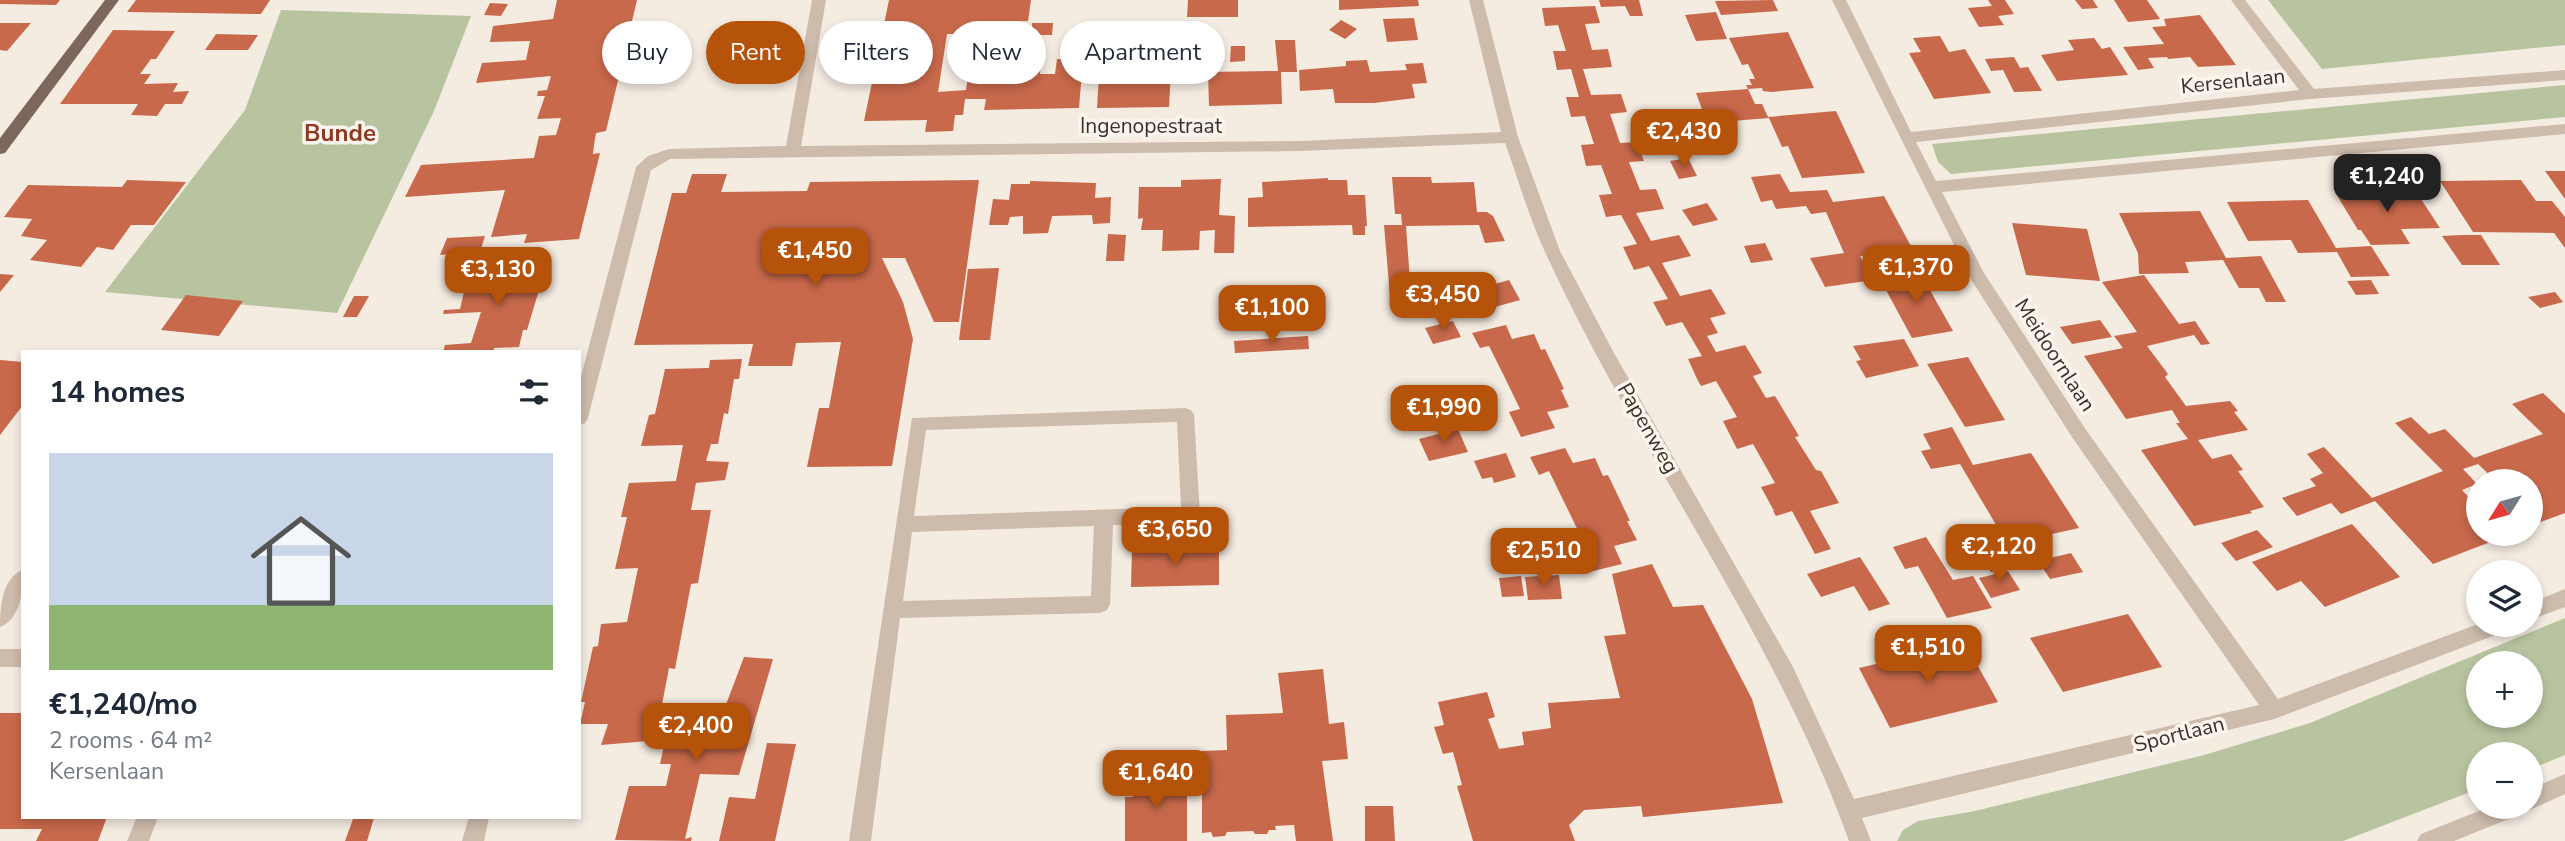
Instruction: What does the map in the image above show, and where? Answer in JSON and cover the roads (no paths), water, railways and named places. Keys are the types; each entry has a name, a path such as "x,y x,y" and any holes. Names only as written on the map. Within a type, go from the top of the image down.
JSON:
{"main road":[{"path":"0,149 111,0"}],"street":[{"path":"793,150 819,0"},
{"name":"Papenweg","path":"1476,0 1510,137 1552,251 1608,358 1786,673 1860,841"},
{"name":"Meidoornlaan","path":"1839,0 1978,277 2078,432 2274,710"},
{"path":"2238,0 2310,94"},
{"name":"Kersenlaan","path":"1906,138 2310,94 2565,75"},
{"path":"1931,187 2565,129"},
{"name":"Ingenopestraat","path":"581,410 643,167 653,159 669,154 793,150 1385,145 1510,137"},
{"path":"860,841 918,423 1185,415 1191,515 904,524"},
{"path":"892,610 1100,604 1104,518"},
{"path":"0,618 21,581"},
{"path":"2543,607 2565,598"},
{"name":"Sportlaan","path":"1849,811 2274,710 2469,637"},
{"path":"0,658 21,658"},
{"path":"2543,794 2565,784"},
{"path":"138,841 147,819"},
{"path":"473,841 478,819"},
{"path":"2428,841 2484,819"}],"district":[{"name":"Bunde","path":"340,133"}]}
